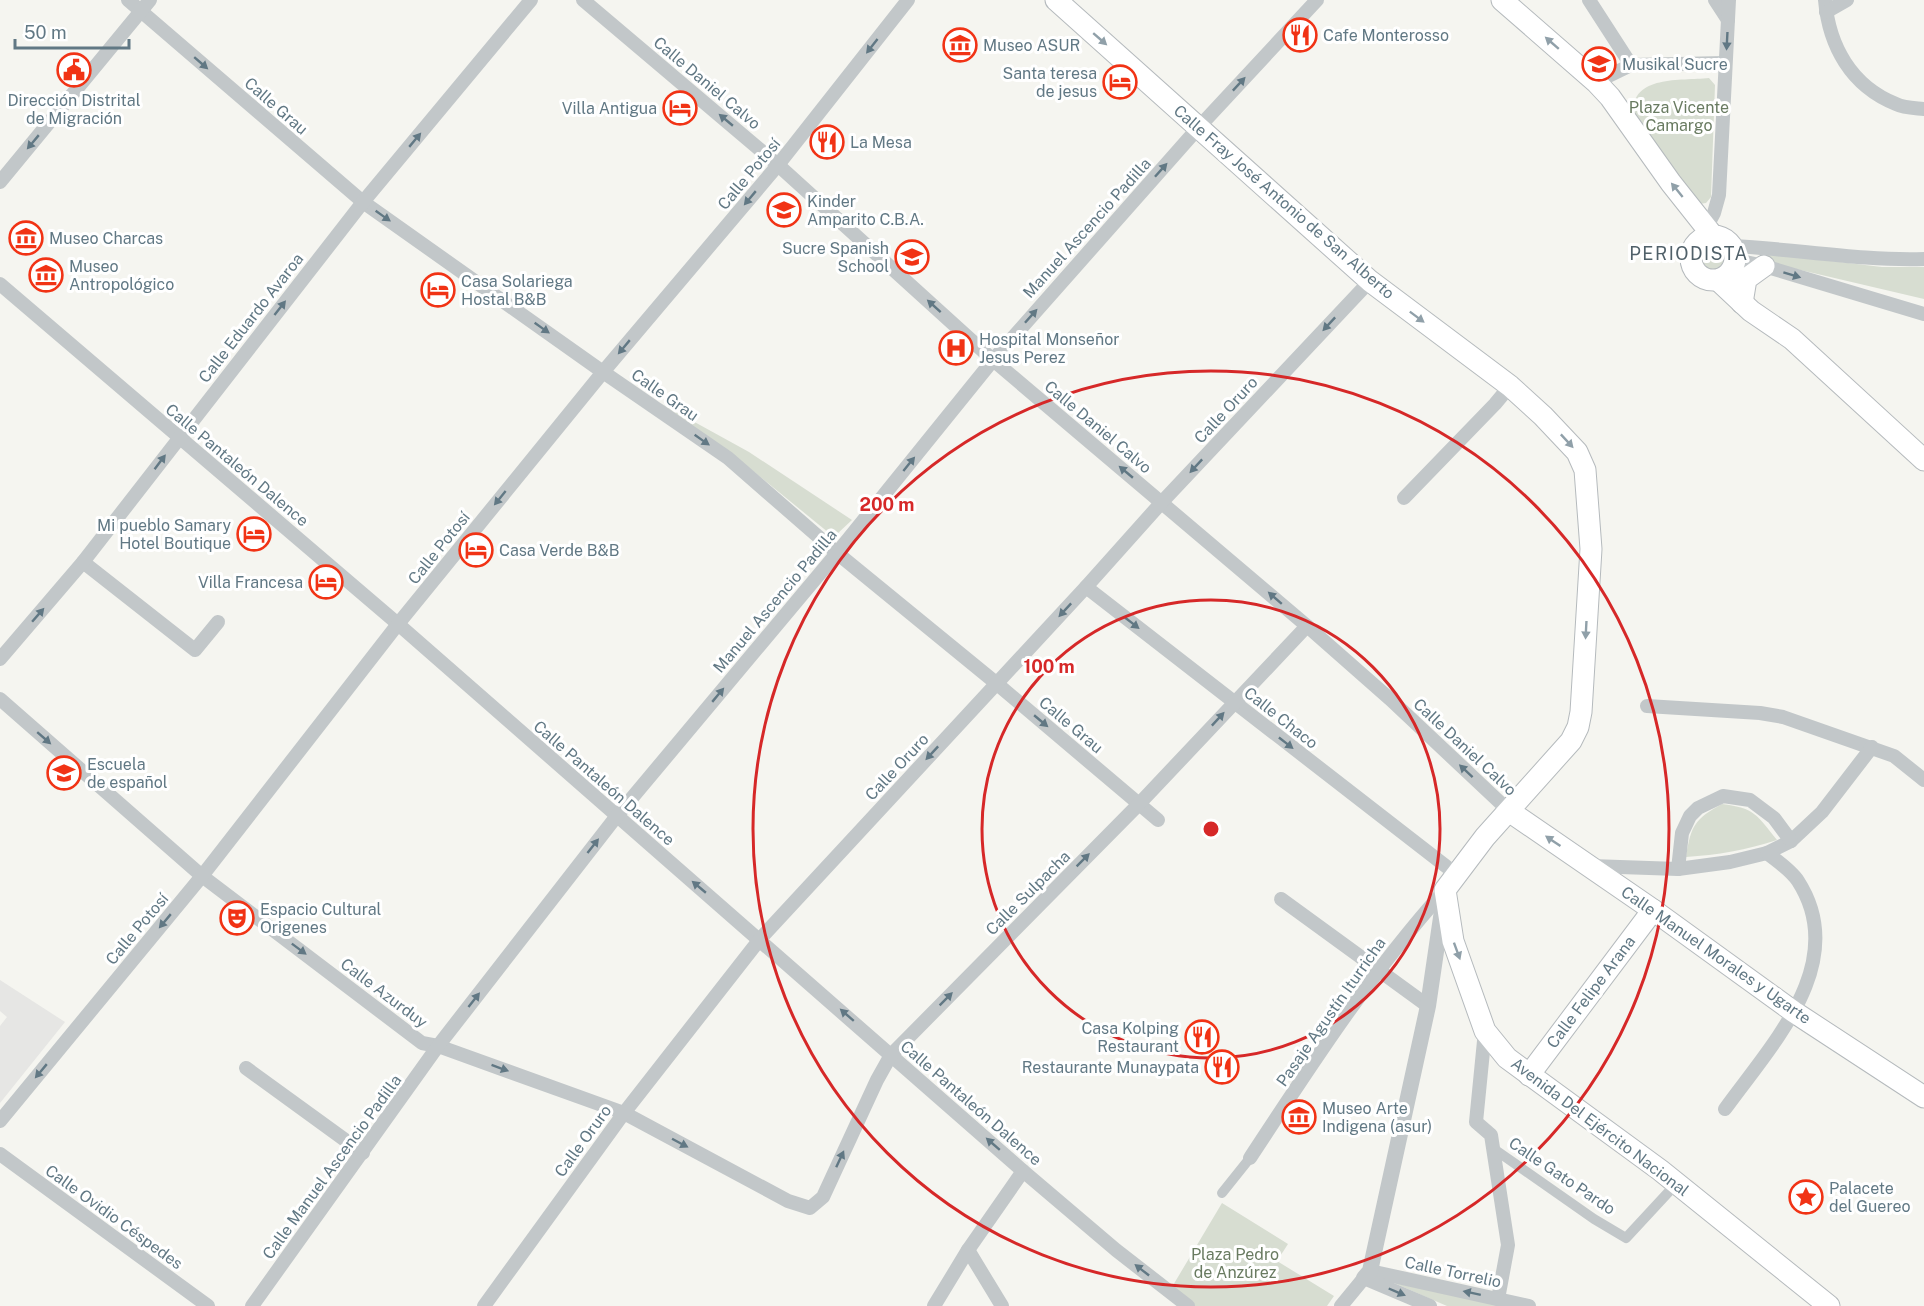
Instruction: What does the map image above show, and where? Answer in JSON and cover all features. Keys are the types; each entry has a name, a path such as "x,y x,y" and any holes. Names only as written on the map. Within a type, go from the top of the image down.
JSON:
{"main road":[{"name":"Calle Fray José Antonio de San Alberto","path":"1056,0 1370,281 1510,386 1577,452 1585,470 1591,549 1581,712 1578,727 1570,741 1509,811"},
{"path":"1502,0 1596,82 1610,97 1706,235 1721,237 1734,253 1730,273 1718,280"},
{"path":"1706,235 1691,254 1694,268 1704,278 1718,280 1750,311 1792,339 1924,460"},
{"path":"1742,303 1746,279 1764,266"},
{"path":"1451,882 1485,837 1509,811"},
{"name":"Calle Manuel Morales y Ugarte","path":"1509,811 1653,910 1794,1012 1924,1097"},
{"name":"Avenida Del Ejército Nacional","path":"1451,882 1453,941 1485,1031 1507,1058 1676,1184 1829,1306"},
{"name":"Calle Felipe Arana","path":"1529,1075 1653,910"}],"street":[{"name":"Calle Grau","path":"128,0 363,202 728,458 837,553 1158,820"},
{"path":"0,182 150,0"},
{"name":"Calle Eduardo Avaroa","path":"0,659 83,562 363,202 531,0"},
{"name":"Calle Daniel Calvo","path":"583,0 778,165 993,360 1307,626 1390,699 1509,811"},
{"name":"Calle Potosí","path":"0,1121 202,876 398,624 603,372 778,165 908,0"},
{"name":"Manuel Ascencio Padilla","path":"438,1046 616,817 837,553 993,360 1199,127 1317,0"},
{"path":"1589,0 1631,65"},
{"path":"1715,0 1728,20"},
{"path":"1706,235 1719,195 1729,0"},
{"path":"1847,0 1826,6 1833,42 1846,65 1859,80 1880,96 1898,105 1924,109"},
{"path":"1596,82 1631,65 1725,63"},
{"path":"1734,253 1766,248 1899,260 1924,259"},
{"path":"1734,253 1764,266 1924,314"},
{"name":"Calle Oruro","path":"484,1306 624,1113 760,939 1162,502 1370,281"},
{"name":"Calle Pantaleón Dalence","path":"0,284 398,624 1023,1171 1116,1250 1188,1306"},
{"path":"1404,498 1510,386"},
{"path":"83,562 195,650 218,622"},
{"name":"Calle Chaco","path":"1086,587 1234,702 1451,882"},
{"name":"Calle Sulpacha","path":"810,1208 823,1197 891,1054 1139,804 1307,626"},
{"name":"Calle Azurduy","path":"0,699 202,876 422,1043 438,1046 624,1113 788,1201 810,1208"},
{"path":"1647,706 1760,713 1783,717 1894,756 1924,780"},
{"path":"1589,866 1678,869 1730,862 1767,853 1791,841 1822,812 1872,747"},
{"path":"1678,869 1682,832 1690,816 1698,808 1723,795 1750,800 1774,818 1791,841"},
{"path":"1725,1109 1794,1012 1814,967 1816,939 1812,909 1797,879 1767,853"},
{"path":"1341,1306 1367,1275 1428,1006 1451,882"},
{"name":"Pasaje Agustín Iturricha","path":"1250,1158 1378,970 1451,882"},
{"path":"1281,899 1428,1006"},
{"name":"Calle Gato Pardo","path":"1485,1031 1476,1122 1491,1135 1494,1149 1594,1219 1626,1238 1676,1184"},
{"name":"Calle Manuel Ascencio Padilla","path":"252,1306 438,1046"},
{"path":"246,1068 363,1153"},
{"path":"1494,1149 1508,1245 1498,1299"},
{"name":"Calle Ovidio Céspedes","path":"0,1154 208,1306"},
{"path":"1222,1193 1250,1158"},
{"path":"934,1306 968,1250 1023,1171"},
{"path":"968,1250 1002,1306"},
{"path":"1367,1275 1430,1306"},
{"name":"Calle Torrelio","path":"1367,1275 1529,1306"}],"shaded area":[{"path":"0,980 65,1022 0,1103 0,1026 7,1017 0,1011"}],"green space":[{"name":"Plaza Vicente Camargo","path":"1709,78 1715,85 1711,197 1706,203 1699,204 1633,113 1635,101 1640,92 1649,86 1672,80"},
{"path":"1713,247 1721,250 1724,258 1721,266 1713,269 1705,266 1702,258 1705,250"},
{"path":"1762,253 1882,267 1924,267 1924,299 1758,260"},
{"path":"660,403 749,452 852,520 837,534 829,533 736,457"},
{"path":"1722,804 1742,808 1754,814 1777,840 1732,852 1686,857 1692,830 1696,824 1706,814"},
{"name":"Plaza Pedro de Anzúrez","path":"1222,1203 1288,1244 1277,1261 1334,1296 1327,1306 1195,1306 1172,1287"},
{"path":"1394,1283 1506,1306 1447,1306"}],"place":[{"name":"Cafe Monterosso","path":"1300,35"},
{"name":"Museo ASUR","path":"960,45"},
{"name":"Musikal Sucre","path":"1599,64"},
{"name":"Dirección Distrital de Migración","path":"74,70"},
{"name":"Santa teresa de jesus","path":"1120,82"},
{"name":"Villa Antigua","path":"680,108"},
{"name":"La Mesa","path":"827,142"},
{"name":"Kinder Amparito C.B.A.","path":"784,210"},
{"name":"Museo Charcas","path":"26,238"},
{"name":"Sucre Spanish School","path":"912,257"},
{"name":"Museo Antropológico","path":"46,275"},
{"name":"Casa Solariega Hostal B&B","path":"438,290"},
{"name":"Hospital Monseñor Jesus Perez","path":"956,348"},
{"name":"Mi pueblo Samary Hotel Boutique","path":"254,534"},
{"name":"Casa Verde B&B","path":"476,550"},
{"name":"Villa Francesa","path":"326,582"},
{"name":"Escuela de español","path":"64,773"},
{"name":"Espacio Cultural Origenes","path":"237,918"},
{"name":"Casa Kolping Restaurant","path":"1202,1037"},
{"name":"Restaurante Munaypata","path":"1222,1067"},
{"name":"Museo Arte Indigena (asur)","path":"1299,1117"},
{"name":"Palacete del Guereo","path":"1806,1197"}],"district":[{"name":"PERIODISTA","path":"1689,253"}]}
